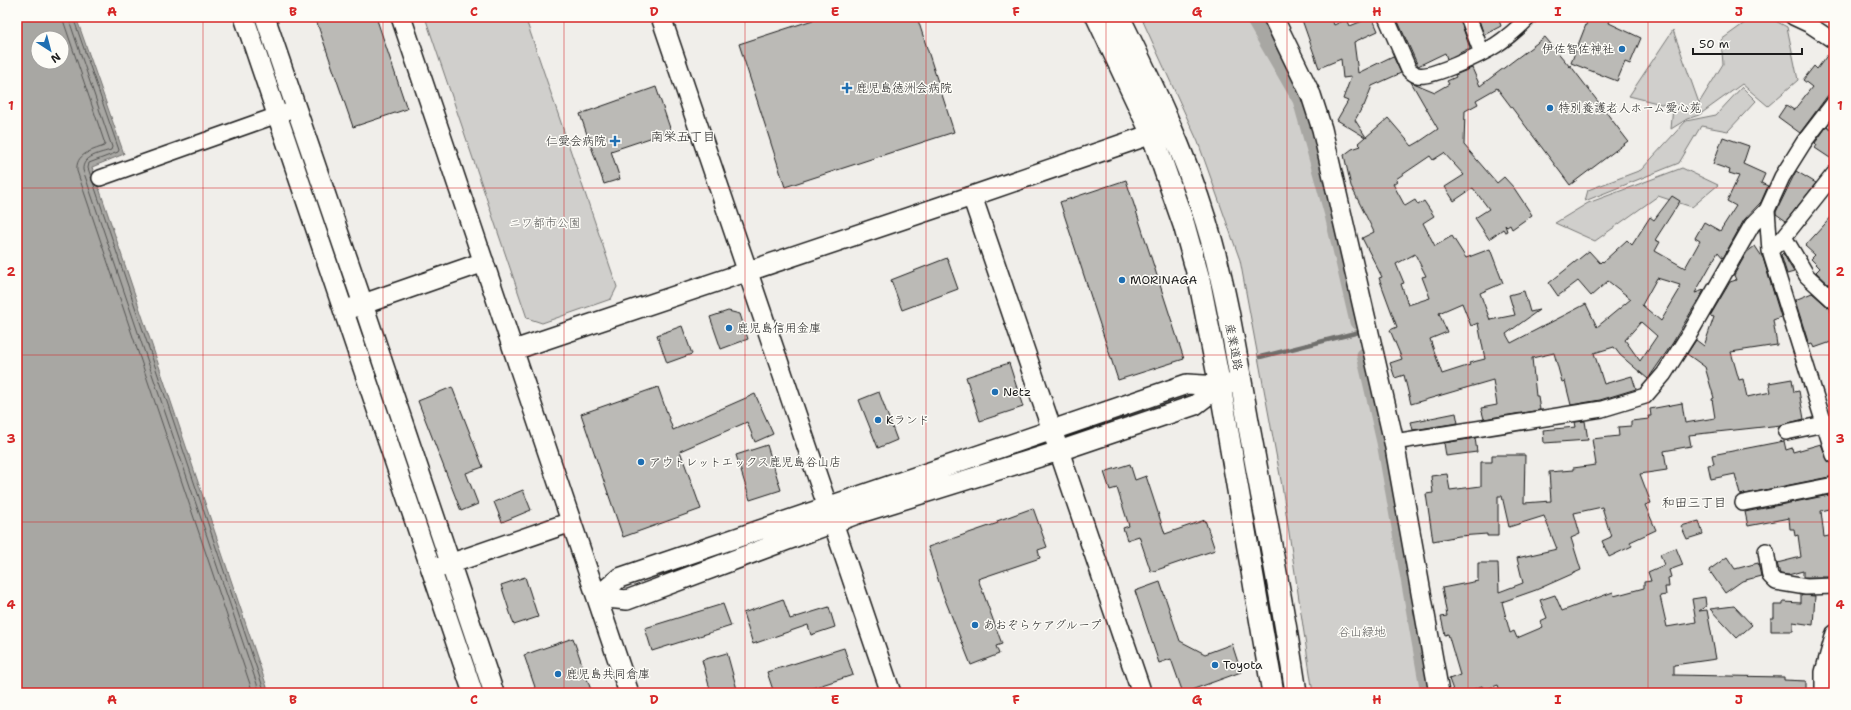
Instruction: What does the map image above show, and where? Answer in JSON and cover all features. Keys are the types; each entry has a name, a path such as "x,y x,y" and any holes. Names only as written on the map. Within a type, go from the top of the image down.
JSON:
{"main road":[{"name":"産業道路","path":"1097,17 1152,134 1184,225 1199,278 1220,386 1273,693"},
{"name":"産業道路","path":"1119,17 1171,128 1196,191 1216,257 1241,382 1296,693"}],"street":[{"path":"244,17 473,693"},
{"path":"264,17 364,304 494,693"},
{"path":"401,17 629,693"},
{"path":"661,17 891,693"},
{"path":"1273,17 1311,95 1322,129 1394,442 1439,693"},
{"path":"1386,17 1410,70 1417,75 1427,75 1444,70 1482,53 1510,35 1529,17"},
{"path":"1468,17 1482,53"},
{"path":"1793,17 1810,25 1834,41"},
{"path":"1394,442 1602,410 1645,396 1664,374 1690,333 1752,225 1767,210 1782,177 1804,142 1834,103"},
{"path":"100,178 295,109"},
{"path":"514,350 1152,134"},
{"path":"1770,251 1784,237 1834,174"},
{"path":"972,196 1140,688 1139,693"},
{"path":"1767,210 1770,251 1834,455"},
{"path":"1784,237 1807,276 1834,301"},
{"path":"343,312 484,262"},
{"path":"597,598 627,600 831,514 1052,429 1187,384 1220,386 1241,382"},
{"path":"831,514 1059,451 1196,404 1220,386"},
{"path":"1786,432 1824,424"},
{"path":"1743,503 1834,485"},
{"path":"432,570 571,522"},
{"path":"1766,551 1770,576 1776,582 1806,587 1834,586"},
{"path":"1823,693 1823,672 1834,632"}],"green space":[{"name":"ニワ都市公園","path":"425,17 525,17 617,287 611,299 542,323 527,318"},
{"name":"谷山緑地","path":"1141,17 1263,17 1303,99 1335,215 1387,441 1430,693 1313,693 1282,486 1240,260 1198,142"},
{"path":"1753,17 1768,17 1787,27 1798,80 1768,106 1742,84 1699,115 1687,119 1671,129 1673,107 1629,96 1673,30 1699,103 1723,64 1721,40"},
{"path":"1742,87 1756,101 1728,131 1701,126 1679,163 1585,201 1588,190 1641,170 1686,121 1716,115"},
{"path":"1682,168 1718,185 1692,207 1658,196 1595,241 1555,223 1588,203"}],"water":[{"path":"17,17 76,17 124,154 92,167 269,693 17,693"}],"building":[{"path":"315,17 376,17 407,109 353,127"},
{"name":"鹿児島徳洲会病院","path":"822,17 917,17 954,132 785,187 739,44"},
{"path":"1301,17 1331,17 1334,25 1347,19 1350,26 1372,17 1378,31 1354,42 1358,73 1393,56 1401,73 1372,86 1364,106 1355,120 1366,137 1388,118 1412,146 1438,129 1411,82 1435,92 1449,84 1447,81 1456,77 1455,75 1472,68 1480,86 1545,37 1570,67 1570,65 1628,141 1570,185 1497,88 1476,100 1478,104 1465,111 1464,145 1497,183 1504,177 1514,188 1532,215 1512,229 1510,225 1507,227 1505,225 1507,231 1505,232 1503,229 1489,239 1475,218 1489,209 1473,188 1454,201 1445,187 1464,175 1444,153 1433,160 1430,156 1396,179 1397,181 1393,184 1405,206 1415,200 1418,205 1424,201 1434,216 1423,223 1435,246 1452,236 1466,258 1490,249 1503,283 1480,293 1490,320 1515,315 1509,295 1524,291 1530,312 1539,310 1506,334 1511,343 1586,304 1597,327 1631,299 1608,281 1591,296 1578,281 1558,296 1549,283 1589,251 1600,263 1627,240 1632,245 1650,217 1654,220 1672,196 1680,201 1655,240 1660,242 1655,251 1685,268 1700,241 1695,238 1704,222 1720,231 1736,206 1727,201 1739,176 1729,173 1730,170 1713,164 1723,137 1749,146 1743,164 1765,174 1761,183 1768,186 1761,202 1744,220 1723,258 1718,252 1695,293 1704,290 1672,344 1648,379 1620,355 1614,347 1594,353 1604,384 1632,376 1636,389 1600,400 1571,405 1565,381 1562,382 1554,353 1532,358 1536,396 1538,396 1540,410 1484,419 1481,408 1497,405 1493,380 1411,404 1404,375 1395,378 1390,363 1402,359 1390,330 1397,327 1379,278 1382,277 1362,238 1374,232 1351,186 1344,155 1352,149 1361,146 1358,143 1365,137 1337,120 1348,101 1343,99 1351,77 1343,78 1341,59 1319,68","holes":["1415,254 1426,276 1422,277 1430,298 1408,305 1401,284 1404,283 1396,264","1657,278 1680,285 1678,288 1680,289 1661,321 1642,305","1462,303 1471,326 1478,323 1485,359 1469,363 1470,365 1442,374 1430,339 1447,332 1439,313","1641,322 1657,336 1640,361 1625,340"]},
{"path":"1396,17 1459,17 1470,48 1447,59 1445,53 1418,66"},
{"path":"1478,17 1498,17 1501,26 1484,35"},
{"path":"1589,17 1611,17 1609,23 1641,38 1630,64 1625,62 1617,81 1571,63"},
{"path":"1832,49 1834,50 1834,87 1800,133 1778,117 1786,105 1794,110 1812,87 1803,80 1814,66 1817,69"},
{"name":"仁愛会病院","path":"656,87 671,131 611,151 620,179 604,184 580,114"},
{"path":"1827,126 1834,131 1834,151 1830,158 1815,148 1817,145 1815,143"},
{"path":"1796,171 1816,183 1786,221 1776,214 1776,212"},
{"name":"MORiNAGA","path":"1126,180 1184,359 1118,380 1060,202"},
{"path":"1834,214 1834,289 1816,272 1820,268 1811,259 1815,255 1805,246"},
{"path":"1755,246 1763,258 1781,317 1773,320 1777,345 1731,352 1739,380 1743,379 1747,397 1771,392 1769,383 1792,379 1794,392 1799,391 1804,419 1781,425 1689,435 1691,446 1664,451 1667,470 1640,474 1651,503 1645,505 1656,530 1630,542 1632,546 1609,557 1602,541 1611,537 1602,507 1574,513 1580,534 1571,538 1581,570 1536,590 1502,602 1510,633 1514,631 1517,638 1543,627 1540,621 1547,618 1540,600 1555,595 1562,611 1613,592 1614,596 1644,588 1644,582 1651,581 1648,572 1664,565 1660,554 1676,548 1683,565 1669,570 1671,577 1668,578 1669,587 1665,587 1666,595 1660,596 1667,627 1696,622 1692,599 1705,597 1706,606 1699,611 1707,610 1716,659 1674,665 1674,675 1784,677 1784,680 1806,681 1806,693 1501,693 1498,685 1484,690 1482,686 1463,693 1454,693 1449,679 1460,675 1448,634 1445,635 1441,617 1447,616 1442,588 1478,581 1478,563 1498,563 1499,592 1523,583 1517,558 1557,549 1544,516 1509,527 1502,496 1498,496 1498,536 1487,536 1487,534 1459,536 1433,541 1426,494 1433,493 1431,476 1447,474 1450,490 1481,486 1481,462 1492,462 1492,455 1525,455 1524,503 1551,501 1549,472 1573,470 1573,468 1596,465 1592,439 1619,436 1618,427 1631,426 1631,421 1649,419 1648,416 1651,416 1650,409 1682,403 1685,423 1715,418 1712,399 1714,398 1705,367 1687,354 1696,340 1704,346 1714,317 1710,316 1730,282 1736,280 1734,275 1747,252"},
{"path":"1783,253 1794,272 1787,274 1781,255"},
{"path":"947,258 958,289 902,310 891,280"},
{"path":"1812,293 1830,309 1834,321 1834,341 1814,348 1812,344 1809,345 1795,300"},
{"name":"鹿児島信用金庫","path":"728,311 740,314 748,339 721,349 710,317"},
{"path":"682,326 692,354 667,363 657,335"},
{"name":"Netz","path":"1009,363 1023,407 980,421 966,377"},
{"path":"452,387 483,467 466,473 478,504 461,511 418,401"},
{"name":"アウトレットエックス鹿児島谷山店","path":"658,387 673,430 755,394 773,434 755,442 747,422 680,451 701,509 623,537 581,414"},
{"name":"Kランド","path":"879,392 897,440 878,448 859,400"},
{"path":"1456,413 1458,423 1413,430 1411,422"},
{"path":"1585,421 1588,440 1544,443 1543,430 1576,427 1575,422"},
{"path":"1475,438 1477,452 1446,456 1444,443"},
{"path":"1784,441 1786,450 1792,448 1793,452 1821,444 1828,461 1834,464 1834,476 1740,495 1735,474 1711,479 1708,465 1714,464 1712,455"},
{"path":"767,445 781,490 750,500 736,455"},
{"path":"1130,464 1135,480 1146,476 1165,534 1205,520 1215,550 1151,572 1139,536 1127,540 1123,528 1129,526 1117,488 1110,490 1104,472"},
{"path":"523,490 531,510 502,522 494,502"},
{"path":"1834,494 1834,508 1821,511 1824,537 1834,535 1834,551 1830,552 1832,577 1803,577 1803,571 1788,575 1780,574 1777,563 1801,557 1798,535 1795,536 1794,529 1790,529 1789,518 1748,526 1745,512"},
{"path":"1033,508 1047,547 1038,550 1040,558 978,579 1002,644 996,646 999,654 971,665 942,592 928,547 998,523 997,521"},
{"path":"1699,521 1703,534 1687,539 1681,526"},
{"path":"1727,557 1735,569 1758,563 1761,576 1742,581 1725,593 1709,570"},
{"path":"525,577 538,617 514,625 501,585"},
{"path":"1160,582 1180,641 1205,654 1232,644 1241,672 1183,693 1171,659 1159,663 1135,591"},
{"path":"1801,595 1815,596 1813,625 1793,622 1793,631 1771,631 1771,618 1774,618 1774,605 1783,605 1783,602 1801,603"},
{"path":"783,599 790,619 829,607 835,627 811,635 808,625 753,644 743,613"},
{"path":"723,604 731,626 652,651 645,628"},
{"path":"1734,606 1752,625 1737,638 1710,609"},
{"name":"鹿児島共同倉庫","path":"573,638 592,693 537,693 524,655"},
{"path":"844,648 853,675 797,693 774,693 767,672"},
{"path":"727,653 738,693 711,693 702,660"}],"waterway":[{"path":"1252,17 1300,100 1332,215 1357,322"},
{"path":"1260,357 1359,332"},
{"path":"1364,355 1384,442 1428,693"}],"place":[{"name":"伊佐智佐神社","path":"1622,49"},
{"name":"鹿児島徳洲会病院","path":"847,88"},
{"name":"特別養護老人ホーム愛心苑","path":"1550,108"},
{"name":"仁愛会病院","path":"615,141"},
{"name":"MORiNAGA","path":"1122,280"},
{"name":"鹿児島信用金庫","path":"729,328"},
{"name":"Netz","path":"995,392"},
{"name":"Kランド","path":"878,420"},
{"name":"アウトレットエックス鹿児島谷山店","path":"641,462"},
{"name":"あおぞらケアグループ","path":"975,625"},
{"name":"Toyota","path":"1215,665"},
{"name":"鹿児島共同倉庫","path":"558,674"}],"district":[{"name":"南栄五丁目","path":"683,136"},
{"name":"和田三丁目","path":"1694,502"}]}
